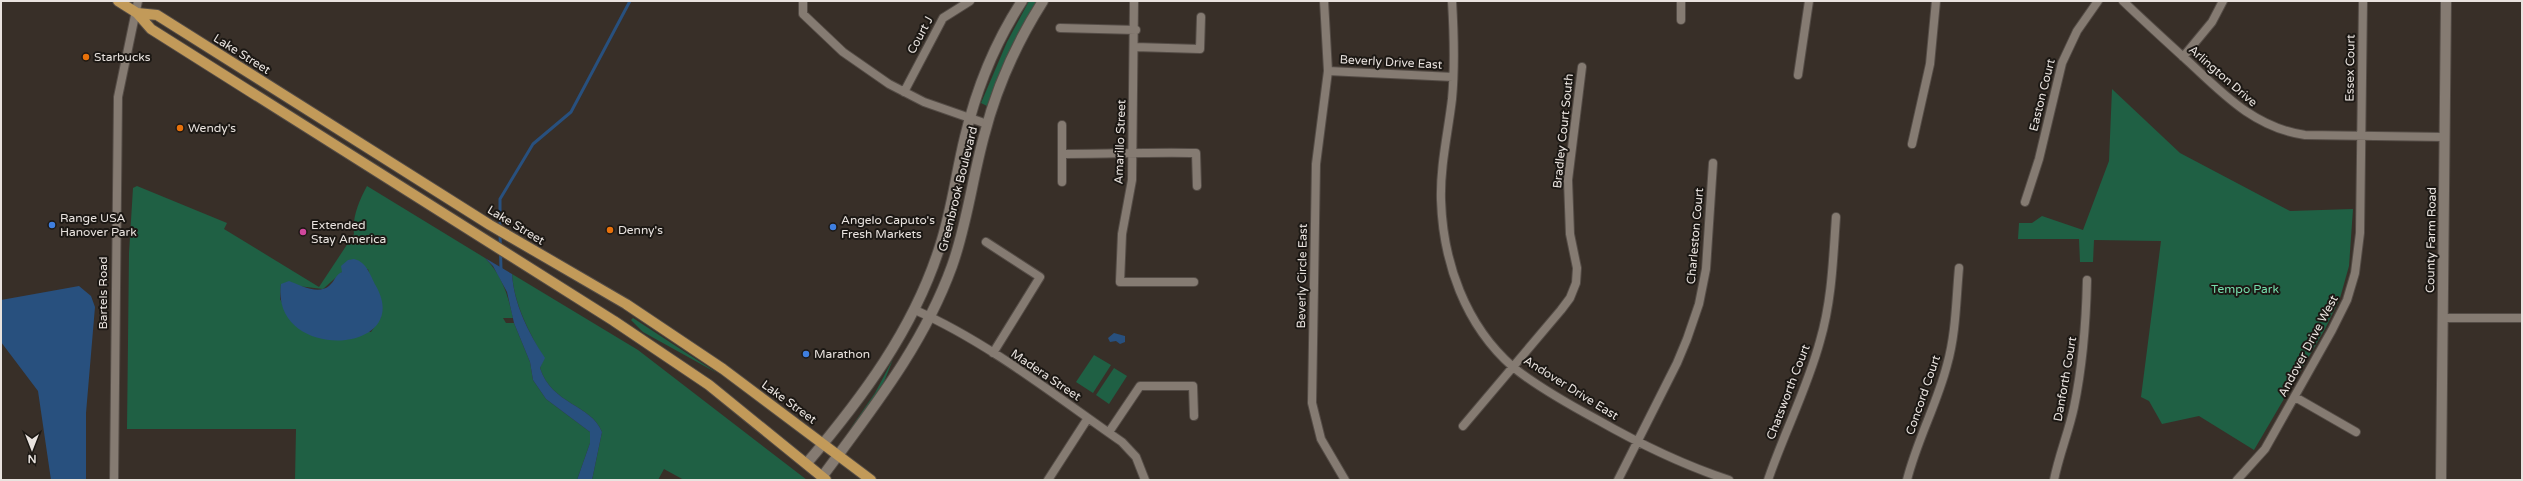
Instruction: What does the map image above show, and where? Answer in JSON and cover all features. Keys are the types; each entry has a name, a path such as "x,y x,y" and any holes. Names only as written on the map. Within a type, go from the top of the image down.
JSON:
{"main road":[{"name":"Lake Street","path":"118,1 137,13 157,34 504,252 709,385 824,478"},
{"name":"Greenbrook Boulevard","path":"807,463 824,443 885,362 915,310 945,229 970,119 992,58 1022,1"},
{"name":"Greenbrook Boulevard","path":"824,478 838,455 898,375 931,317 960,240 987,124 1014,55 1043,1"},
{"name":"County Farm Road","path":"2440,480 2446,1"},
{"name":"Lake Street","path":"137,13 157,15 490,225 626,304 723,369 824,443 871,480"}],"street":[{"name":"Bartels Road","path":"114,480 118,98 137,13 138,1"},
{"path":"803,1 803,14 861,66 904,92 970,119 987,124"},
{"name":"Court J","path":"904,92 943,18 970,1"},
{"name":"Amarillo Street","path":"1134,1 1136,30 1134,48 1132,180 1122,234 1120,282 1194,282"},
{"name":"Beverly Circle East","path":"1324,1 1328,71 1316,164 1312,402 1321,439 1343,478"},
{"name":"Andover Drive East","path":"1452,1 1453,77 1441,187 1442,223 1449,261 1459,292 1470,313 1483,332 1513,367 1581,411 1638,441 1729,480"},
{"path":"1681,1 1681,20"},
{"path":"1798,76 1809,1"},
{"path":"1912,144 1928,76 1936,1"},
{"name":"Easton Court","path":"2025,202 2039,159 2062,63 2077,31 2098,1"},
{"name":"Arlington Drive","path":"2123,1 2237,106 2264,123 2287,131 2305,135 2445,136"},
{"path":"2183,57 2212,22 2223,1"},
{"name":"Essex Court","path":"2361,136 2363,1"},
{"path":"1134,48 1200,49 1201,17"},
{"path":"1060,28 1136,30"},
{"name":"Bradley Court South","path":"1463,426 1561,310 1570,298 1576,283 1577,268 1570,234 1568,180 1582,68"},
{"name":"Beverly Drive East","path":"1328,71 1453,77"},
{"path":"1062,125 1062,182"},
{"name":"Andover Drive West","path":"2237,480 2264,449 2295,397 2342,312 2355,273 2360,233 2361,136"},
{"path":"1062,154 1196,153 1197,186"},
{"name":"Charleston Court","path":"1618,480 1688,340 1699,304 1706,269 1713,163"},
{"name":"Chatsworth Court","path":"1768,480 1781,442 1806,384 1820,341 1832,281 1836,217"},
{"path":"986,242 1040,277 993,354"},
{"name":"Concord Court","path":"1908,480 1912,461 1950,354 1959,268"},
{"name":"Danforth Court","path":"2054,480 2068,431 2080,374 2086,318 2087,280"},
{"name":"Madera Street","path":"915,310 931,317 993,354 1109,432 1122,442 1136,457 1145,480"},
{"path":"2443,318 2522,318"},
{"path":"1109,432 1140,386 1193,386 1194,416"},
{"path":"2295,397 2356,432"},
{"path":"1048,480 1088,418"}],"green space":[{"path":"1029,1 1037,1 1012,45 987,106 981,103 1007,42"},
{"name":"Tempo Park","path":"2112,89 2180,153 2290,211 2353,209 2349,266 2340,298 2325,329 2254,450 2199,416 2162,424 2149,401 2141,397 2161,241 2094,240 2093,262 2080,262 2079,239 2018,239 2019,223 2032,223 2042,216 2083,230 2109,161"},
{"path":"137,186 227,223 224,229 319,287 354,234 354,221 357,209 367,186 485,258 496,271 504,286 513,318 503,318 506,323 514,323 530,362 533,380 546,399 590,432 590,443 577,480 295,480 296,429 127,429 129,253 133,188","holes":["368,269 381,317 371,332 294,324 280,299 281,284 323,289 342,272"]},
{"path":"512,274 638,350 807,480 684,480 664,469 658,480 592,480 602,432 597,423 589,415 553,390 546,380 540,368 544,358 523,318 513,285"},
{"path":"633,318 717,373 643,332 631,320"},
{"path":"1094,355 1111,365 1093,393 1076,382"},
{"path":"893,359 882,387 848,432 875,393"},
{"path":"1114,368 1127,376 1109,404 1096,395"}],"water":[{"path":"485,258 512,274 513,285 523,318 545,358 540,368 546,380 553,390 589,415 597,423 602,432 592,480 577,480 590,443 590,432 546,399 533,380 530,362 514,323 507,292 493,266"},
{"path":"354,259 365,266 376,286 383,309 376,326 360,337 339,340 317,338 297,327 284,310 281,284 289,281 304,287 320,290 325,289 342,272 341,266 348,260"},
{"path":"79,286 91,296 95,307 86,413 86,480 51,480 38,391 1,342 1,300"},
{"path":"1114,333 1125,336 1125,342 1120,344 1116,341 1110,342 1108,338"}],"waterway":[{"path":"500,228 500,199 533,144 571,112 630,1"},
{"path":"500,233 501,269"}],"place":[{"name":"Starbucks","path":"86,57"},
{"name":"Wendy's","path":"180,128"},
{"name":"Range USA Hanover Park","path":"52,225"},
{"name":"Angelo Caputo's Fresh Markets","path":"833,227"},
{"name":"Denny's","path":"610,230"},
{"name":"Extended Stay America","path":"303,232"},
{"name":"Marathon","path":"806,354"}]}
